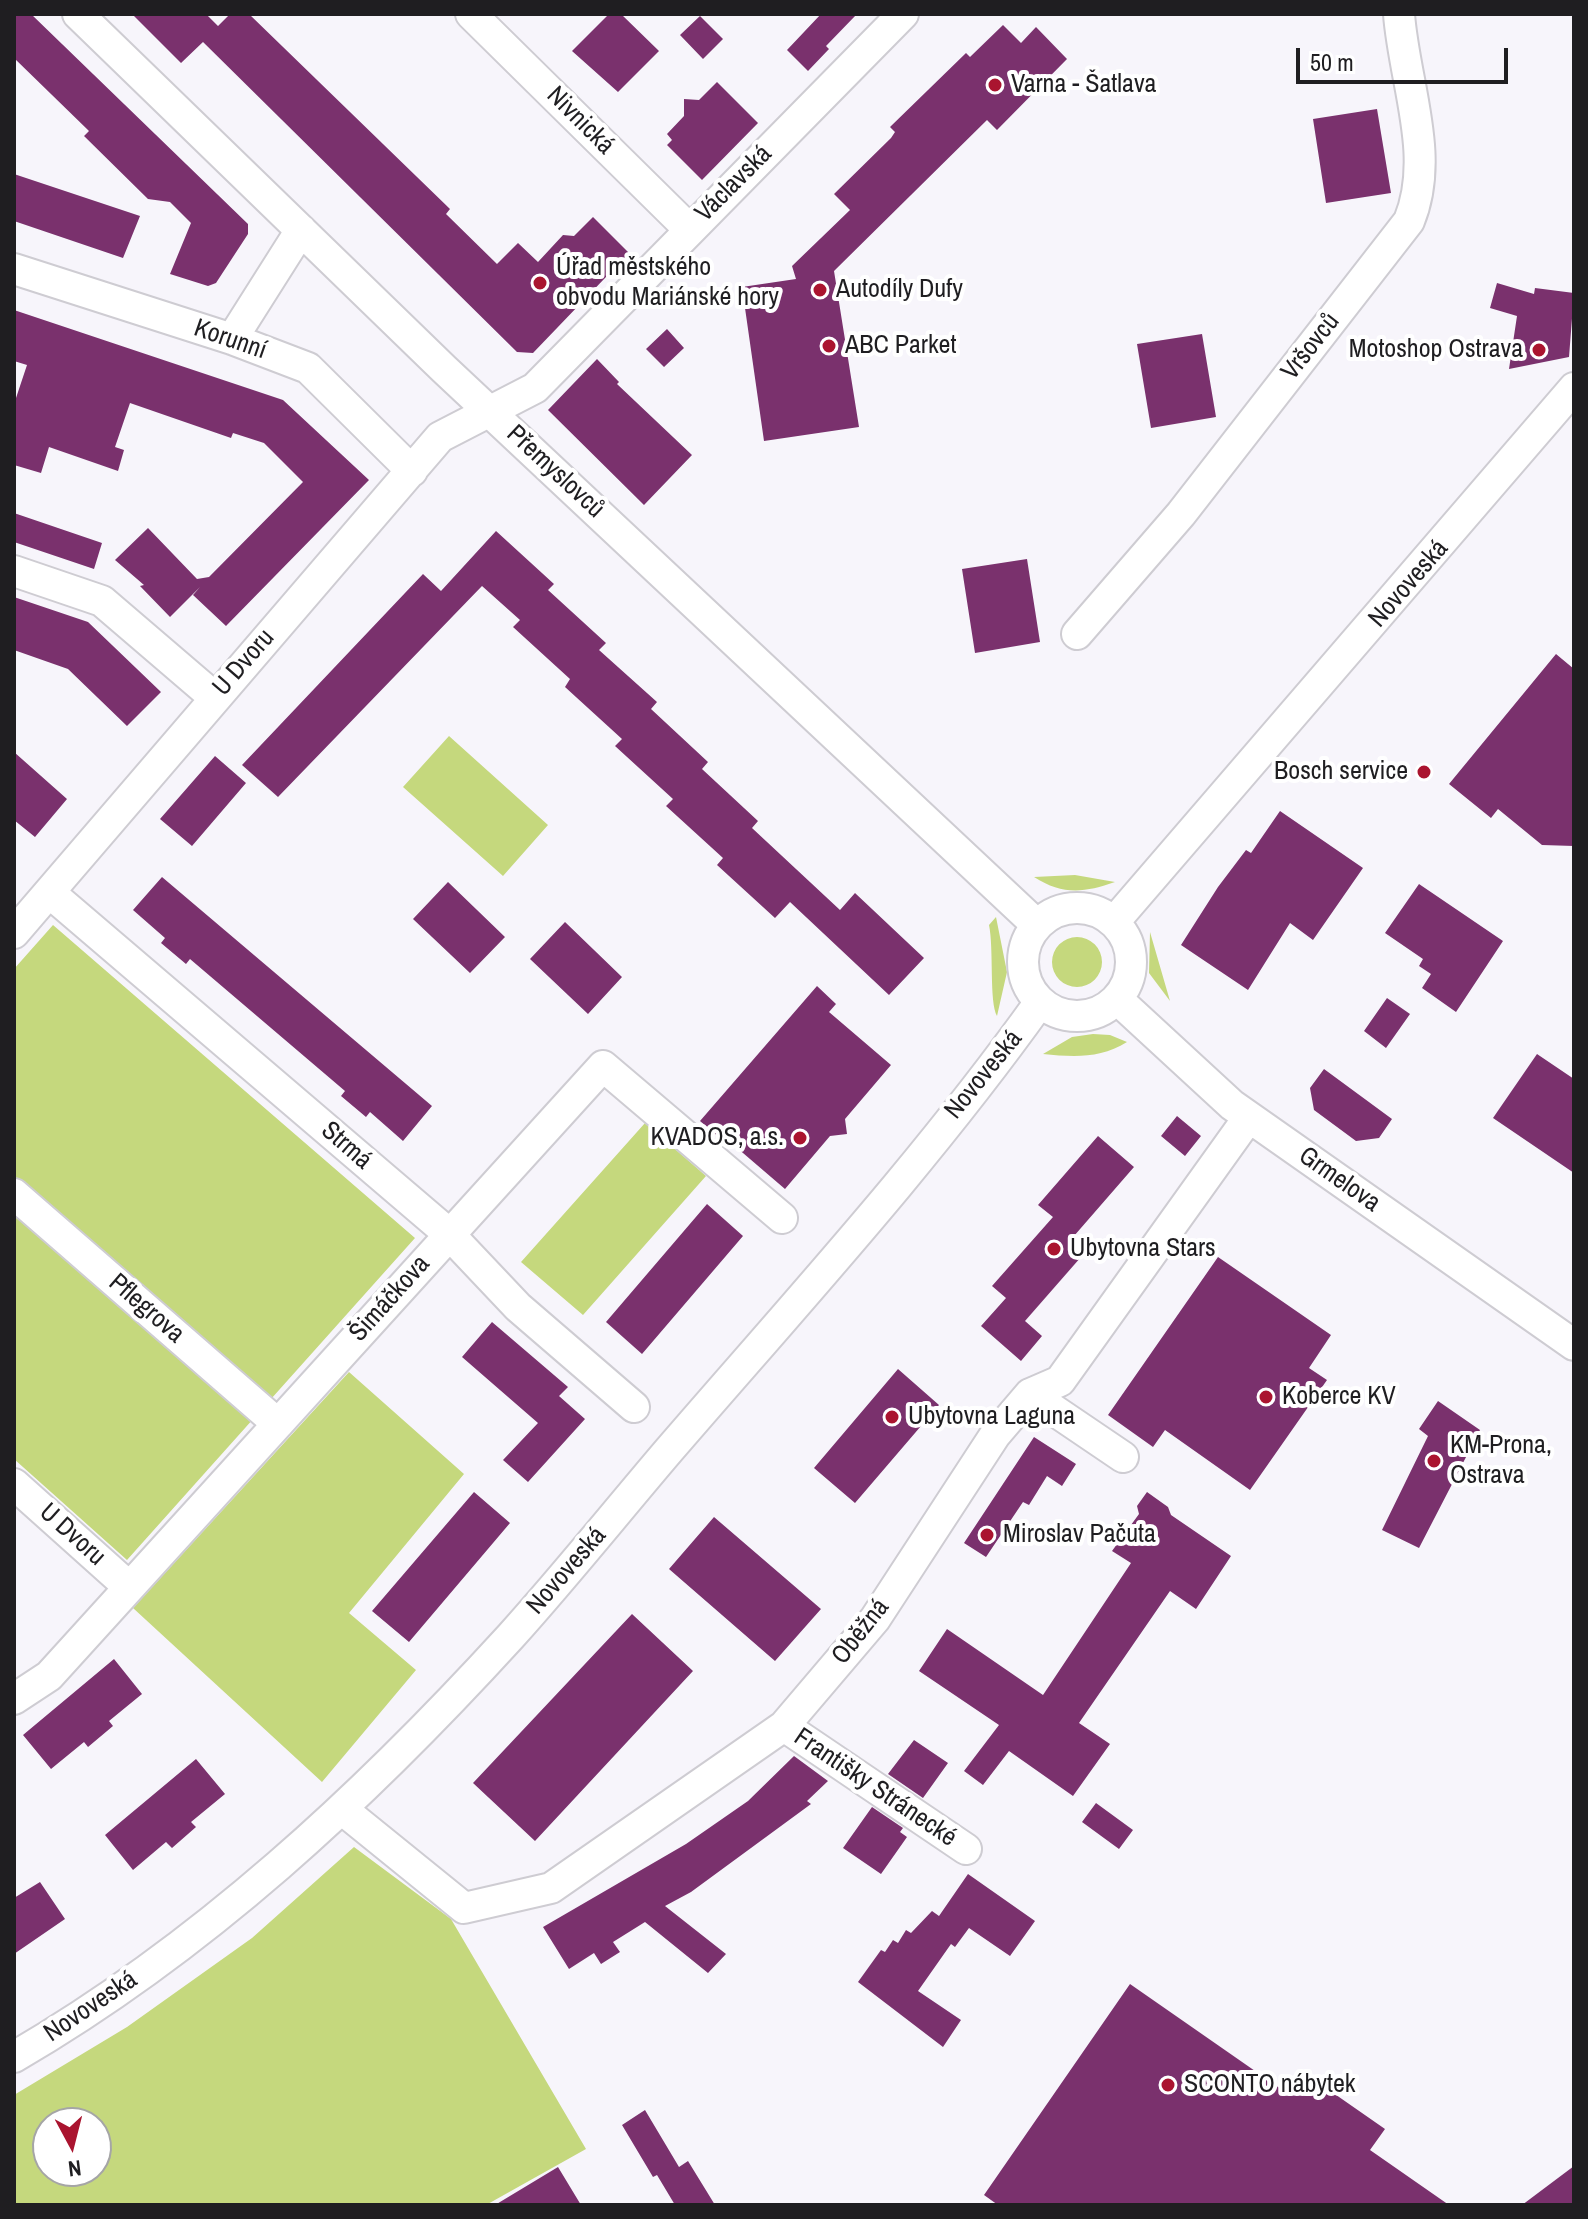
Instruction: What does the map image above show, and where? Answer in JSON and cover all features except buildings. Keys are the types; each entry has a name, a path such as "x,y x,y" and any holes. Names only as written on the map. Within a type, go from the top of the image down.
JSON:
{"street":[{"name":"Přemyslovců","path":"78,14 511,432 1037,925"},
{"name":"Nivnická","path":"471,14 689,229"},
{"name":"Václavská","path":"489,410 535,388 903,14"},
{"name":"Vršovců","path":"1077,634 1181,514 1409,221 1418,198 1422,170 1399,14"},
{"path":"232,339 301,230"},
{"name":"Korunní","path":"14,269 232,339 308,368 412,471"},
{"name":"Novoveská","path":"1114,922 1537,436 1574,388"},
{"name":"U Dvoru","path":"14,933 440,437 489,410"},
{"path":"14,571 102,601 214,697"},
{"name":"Strmá","path":"50,893 448,1233 518,1307 634,1407"},
{"path":"1075,908 1096,911 1114,922 1127,939 1132,960 1128,981 1117,999 1100,1012 1079,1017 1058,1013 1040,1002 1027,985 1022,964 1026,943 1037,925 1054,913 1075,908"},
{"name":"Grmelova","path":"1117,999 1249,1117 1574,1345"},
{"name":"Novoveská","path":"14,2057 114,1993 228,1909 343,1810 430,1723 566,1573 890,1191 1040,1002"},
{"name":"Šimáčkova","path":"14,1699 49,1676 448,1233 603,1066 782,1218"},
{"name":"Oběžná","path":"343,1810 464,1908 551,1888 784,1726 875,1619 995,1435 1030,1394 1060,1381 1249,1117"},
{"name":"Pflegrova","path":"14,1194 278,1424"},
{"path":"1030,1394 1123,1457"},
{"name":"U Dvoru","path":"14,1484 129,1587"},
{"name":"Františky Stránecké","path":"784,1726 966,1849"}],"green space":[{"path":"449,736 548,825 503,876 403,787"},
{"path":"1075,875 1115,882 1073,890 1054,887 1034,877"},
{"path":"996,917 1007,972 997,1016 993,999 989,925"},
{"path":"53,925 415,1238 127,1560 14,1459 14,969"},
{"path":"1150,932 1170,1001 1149,973"},
{"path":"1077,937 1094,945 1102,962 1094,979 1077,987 1060,979 1052,962 1060,945"},
{"path":"1110,1035 1127,1042 1096,1054 1043,1054 1072,1037"},
{"path":"645,1123 706,1176 583,1315 521,1262"},
{"path":"349,1372 464,1474 349,1613 416,1670 322,1782 133,1608"},
{"path":"354,1847 451,1919 586,2149 486,2205 14,2205 14,2095 127,2027 252,1938"}],"place":[{"name":"Varna - Šatlava","path":"995,85"},
{"name":"Úřad městského obvodu Mariánské hory","path":"540,283"},
{"name":"Autodíly Dufy","path":"820,290"},
{"name":"ABC Parket","path":"829,346"},
{"name":"Motoshop Ostrava","path":"1539,350"},
{"name":"Bosch service","path":"1424,772"},
{"name":"KVADOS, a.s.","path":"800,1138"},
{"name":"Ubytovna Stars","path":"1054,1249"},
{"name":"Koberce KV","path":"1266,1397"},
{"name":"Ubytovna Laguna","path":"892,1417"},
{"name":"KM-Prona, Ostrava","path":"1434,1461"},
{"name":"Miroslav Pačuta","path":"987,1535"},
{"name":"SCONTO nábytek","path":"1168,2085"}]}
